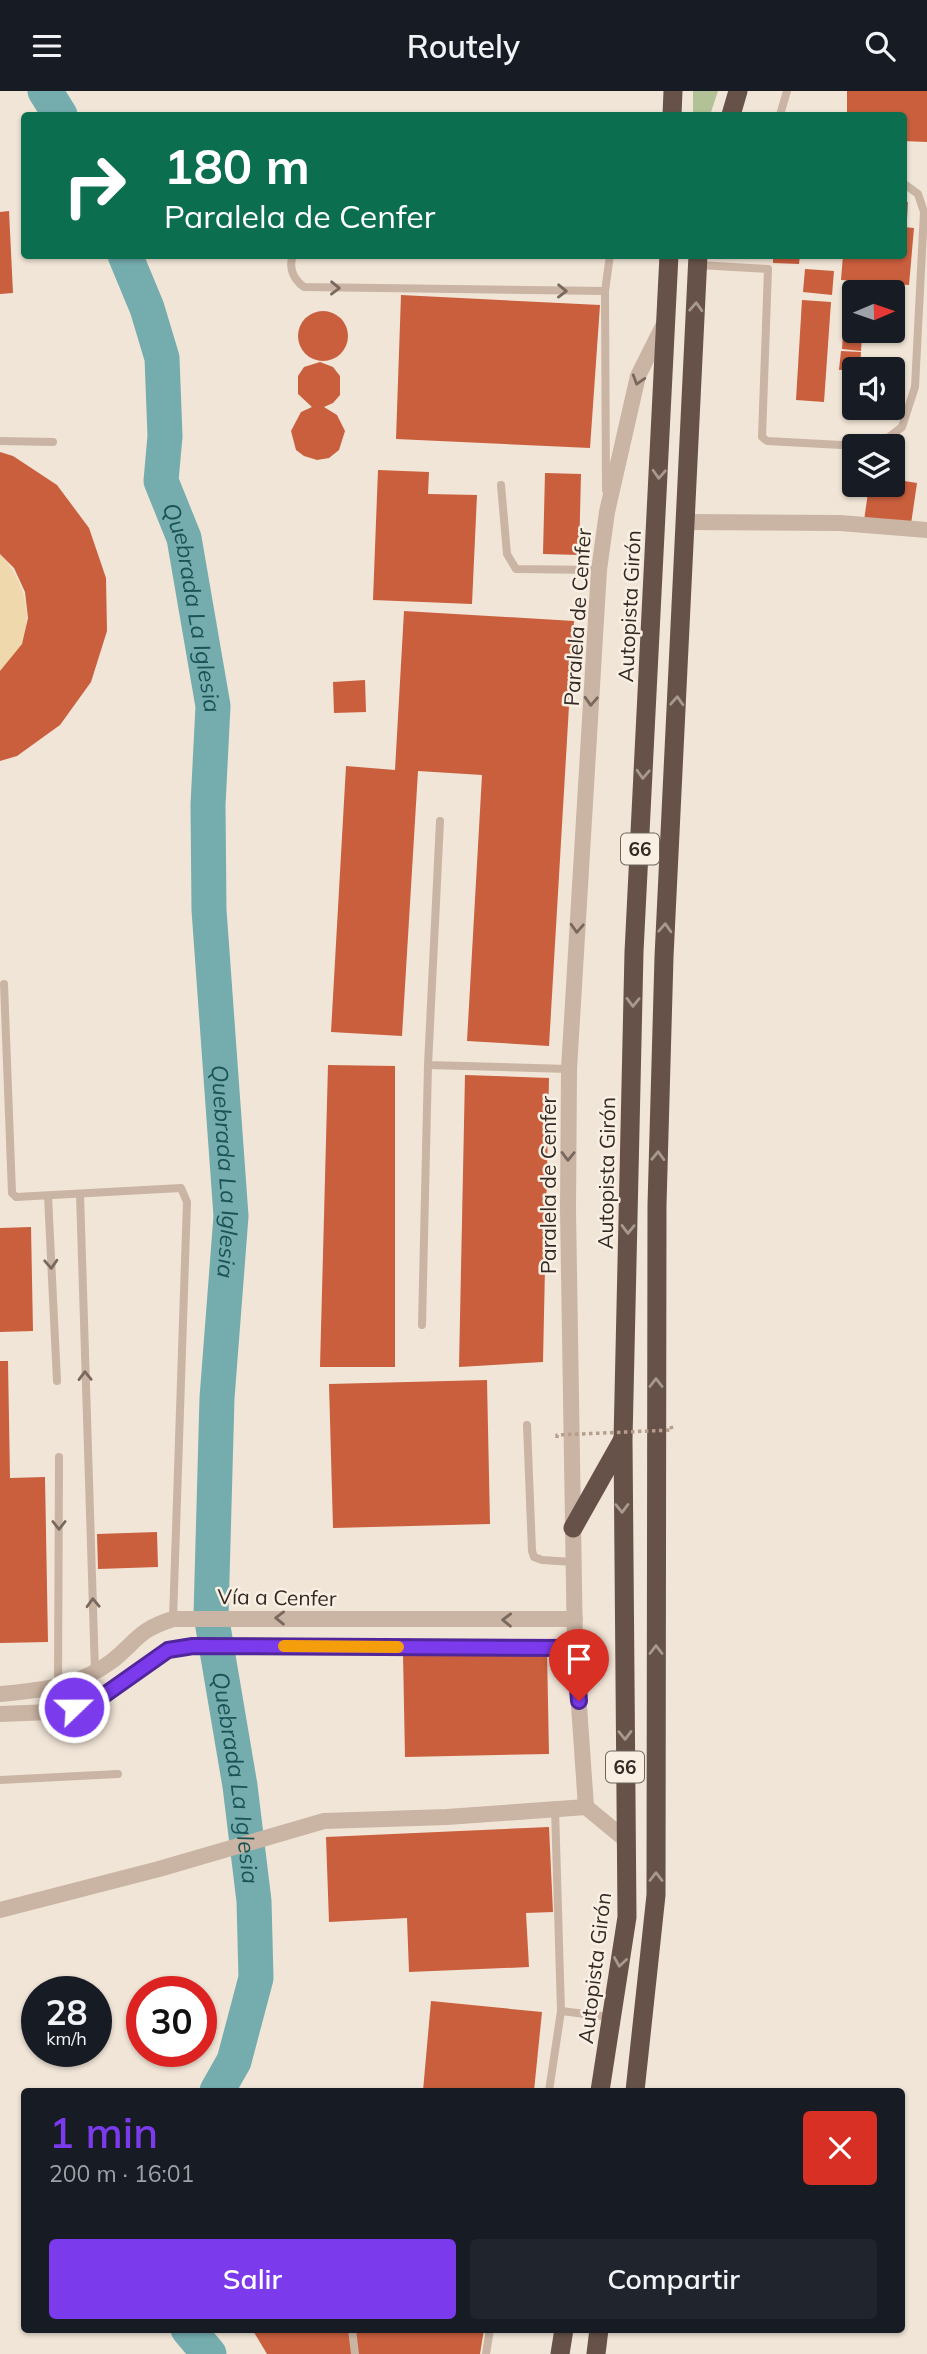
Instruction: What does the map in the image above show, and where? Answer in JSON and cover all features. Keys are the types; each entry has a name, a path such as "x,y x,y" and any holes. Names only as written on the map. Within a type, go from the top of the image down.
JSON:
{"highway":[{"path":"672,112 673,91"},
{"path":"730,112 731,91"},
{"path":"731,112 738,91"},
{"name":"Autopista Girón","path":"600,2088 627,1917 622,1440 634,952 669,259"},
{"name":"66","path":"635,2088 656,1895 657,1205 664,957 698,260"},
{"path":"573,1528 622,1440"},
{"path":"560,2354 563,2333"},
{"path":"596,2354 599,2333"}],"street":[{"name":"Paralela de Cenfer","path":"586,1807 575,1648 573,1562 568,1209 569,1069 599,571 607,512 638,376 667,319"},
{"path":"686,522 840,523 927,530"},
{"name":"Vía a Cenfer","path":"0,1694 58,1688 95,1672 150,1626 173,1619 575,1619"},
{"path":"0,1714 52,1712 100,1698 168,1650 193,1646 575,1648"},
{"path":"0,1910 324,1821 447,1817 586,1807 626,1840"}],"lane":[{"path":"781,112 787,91"},
{"path":"698,260 768,269 762,437 767,441 860,446 884,441 902,427 915,387 924,212 918,194 907,186"},
{"path":"291,259 296,281 304,287 605,291"},
{"name":"Paralela de Cenfer","path":"607,512 605,291 609,259"},
{"path":"0,441 53,442"},
{"path":"501,485 507,554 516,569 599,571"},
{"path":"422,1325 428,1065 440,821"},
{"path":"4,984 10,1188 16,1197 181,1188 187,1202 173,1619"},
{"path":"428,1065 569,1069"},
{"path":"80,1194 95,1672"},
{"path":"48,1196 57,1381"},
{"path":"527,1425 534,1557 573,1562"},
{"path":"58,1688 59,1457"},
{"path":"0,1780 118,1774"},
{"path":"549,2088 561,2011 555,1808"},
{"path":"561,2011 612,2017"},
{"path":"352,2333 355,2354"},
{"path":"486,2354 489,2333"}],"path":[{"path":"557,1438 557,1435 671,1430 671,1426"}],"green space":[{"path":"693,91 718,91 711,112 693,112"}],"sand":[{"path":"0,554 19,582 27,613 21,645 13,659 0,671"}],"building":[{"path":"847,91 927,91 927,142 907,141 907,112 847,112"},
{"path":"9,211 13,293 0,294 0,212"},
{"path":"907,227 914,228 909,285 905,285 905,280 842,280 843,259 907,259"},
{"path":"773,259 800,259 799,264 773,263"},
{"path":"805,269 834,271 832,295 803,292"},
{"path":"401,295 600,305 590,448 396,439"},
{"path":"802,300 831,302 824,402 796,400"},
{"path":"323,311 341,318 348,336 341,354 323,361 305,354 298,336 305,318"},
{"path":"842,343 862,343 861,351 842,349"},
{"path":"841,351 861,352 861,357 842,357 842,370 839,370"},
{"path":"320,362 333,367 340,376 340,395 333,403 324,407 337,415 345,431 339,450 329,458 317,460 296,450 291,431 301,412 312,407 298,394 298,376 304,367"},
{"path":"0,452 13,456 57,485 89,528 106,578 107,631 91,682 60,725 17,756 0,761 0,671 22,644 28,618 25,592 14,568 0,554"},
{"path":"378,470 429,472 428,494 477,495 472,604 373,600"},
{"path":"545,473 581,474 579,555 543,554"},
{"path":"905,481 917,483 911,524 864,521 867,497 905,497"},
{"path":"404,611 574,621 549,1046 467,1041 482,775 418,771 402,1036 331,1032 346,766 395,770"},
{"path":"365,680 366,712 334,713 333,682"},
{"path":"328,1065 395,1066 395,1367 320,1367"},
{"path":"465,1075 549,1078 543,1362 459,1367"},
{"path":"31,1227 33,1331 0,1332 0,1228"},
{"path":"0,1361 8,1361 10,1478 45,1477 48,1642 0,1643"},
{"path":"487,1380 490,1524 333,1528 329,1384"},
{"path":"157,1532 158,1567 98,1569 97,1534"},
{"path":"547,1651 549,1754 405,1757 403,1654"},
{"path":"549,1827 553,1912 526,1913 529,1967 409,1972 407,1918 329,1922 326,1837"},
{"path":"431,2001 542,2012 534,2088 423,2088"},
{"path":"254,2333 483,2333 480,2354 267,2354"}],"waterway":[{"name":"Quebrada La Iglesia","path":"45,91 58,112"},
{"name":"Quebrada La Iglesia","path":"127,259 147,308 162,358 165,436 161,481 184,538 213,706 208,805 209,910 231,1216 217,1398 211,1615 240,1786 254,1901 256,1978 234,2061 219,2088"},
{"name":"Quebrada La Iglesia","path":"191,2333 209,2354"}],"slow traffic":[{"path":"284,1646 398,1647"}],"route":[{"path":"74,1707 100,1698 138,1674 168,1650 193,1646 575,1648 579,1701"}]}
